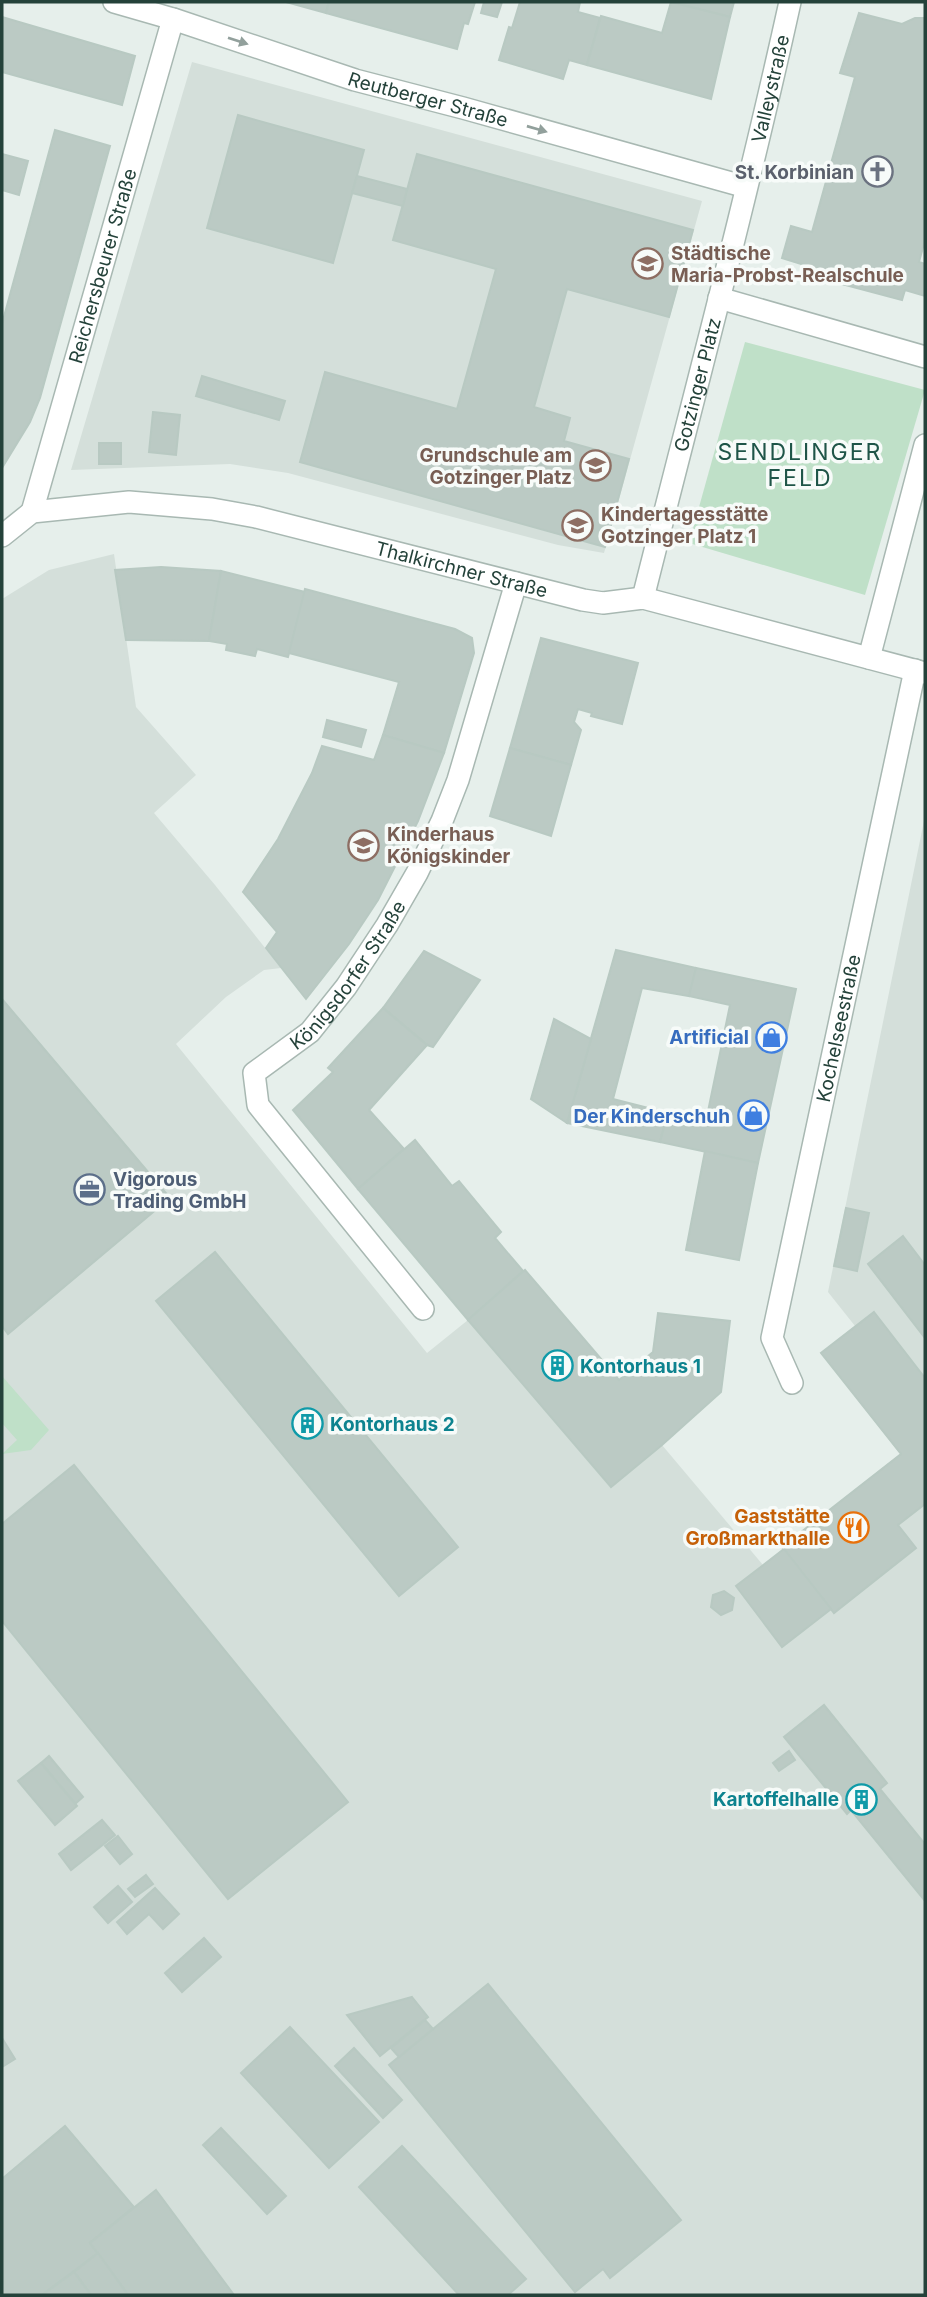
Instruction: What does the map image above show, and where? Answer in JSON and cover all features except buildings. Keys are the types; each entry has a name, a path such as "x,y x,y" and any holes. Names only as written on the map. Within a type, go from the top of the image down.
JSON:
{"street":[{"name":"Reutberger Straße","path":"114,2 355,80 746,187"},
{"name":"Valleystraße","path":"719,298 790,2"},
{"name":"Reichersbeurer Straße","path":"32,512 173,19"},
{"name":"Gotzinger Platz","path":"643,598 719,298 925,357"},
{"path":"869,658 925,445"},
{"name":"Thalkirchner Straße","path":"32,512 129,502 212,509 256,517 583,600 603,603 643,598 920,671"},
{"path":"2,536 32,512"},
{"name":"Königsdorfer Straße","path":"423,1309 258,1105 254,1073 310,1031 346,987 417,873 458,780 516,583"},
{"name":"Kochelseestraße","path":"792,1383 772,1338 920,671"}],"shaded area":[{"path":"192,62 702,201 604,553 558,545 288,473 230,464 71,470"},
{"path":"114,554 136,707 196,775 154,813 281,968 264,970 226,997 176,1044 427,1353 468,1320 610,1487 662,1445 763,1565 900,1454 821,1353 855,1326 828,1292 925,816 925,2295 2,2295 2,599 49,570"}],"green space":[{"path":"745,342 925,390 865,595 689,543"},
{"path":"2,1376 49,1430 31,1450 2,1454 17,1440 2,1423"}],"place":[{"name":"St. Korbinian","path":"877,172"},
{"name":"Städtische Maria-Probst-Realschule","path":"648,264"},
{"name":"Grundschule am Gotzinger Platz","path":"595,466"},
{"name":"Kindertagesstätte Gotzinger Platz 1","path":"578,525"},
{"name":"Kinderhaus Königskinder","path":"364,845"},
{"name":"Artificial","path":"772,1037"},
{"name":"Der Kinderschuh","path":"753,1116"},
{"name":"Vigorous Trading GmbH","path":"90,1190"},
{"name":"Kontorhaus 1","path":"557,1366"},
{"name":"Kontorhaus 2","path":"307,1424"},
{"name":"Gaststätte Großmarkthalle","path":"853,1527"},
{"name":"Kartoffelhalle","path":"862,1799"}],"district":[{"name":"SENDLINGER FELD","path":"800,465"}]}
